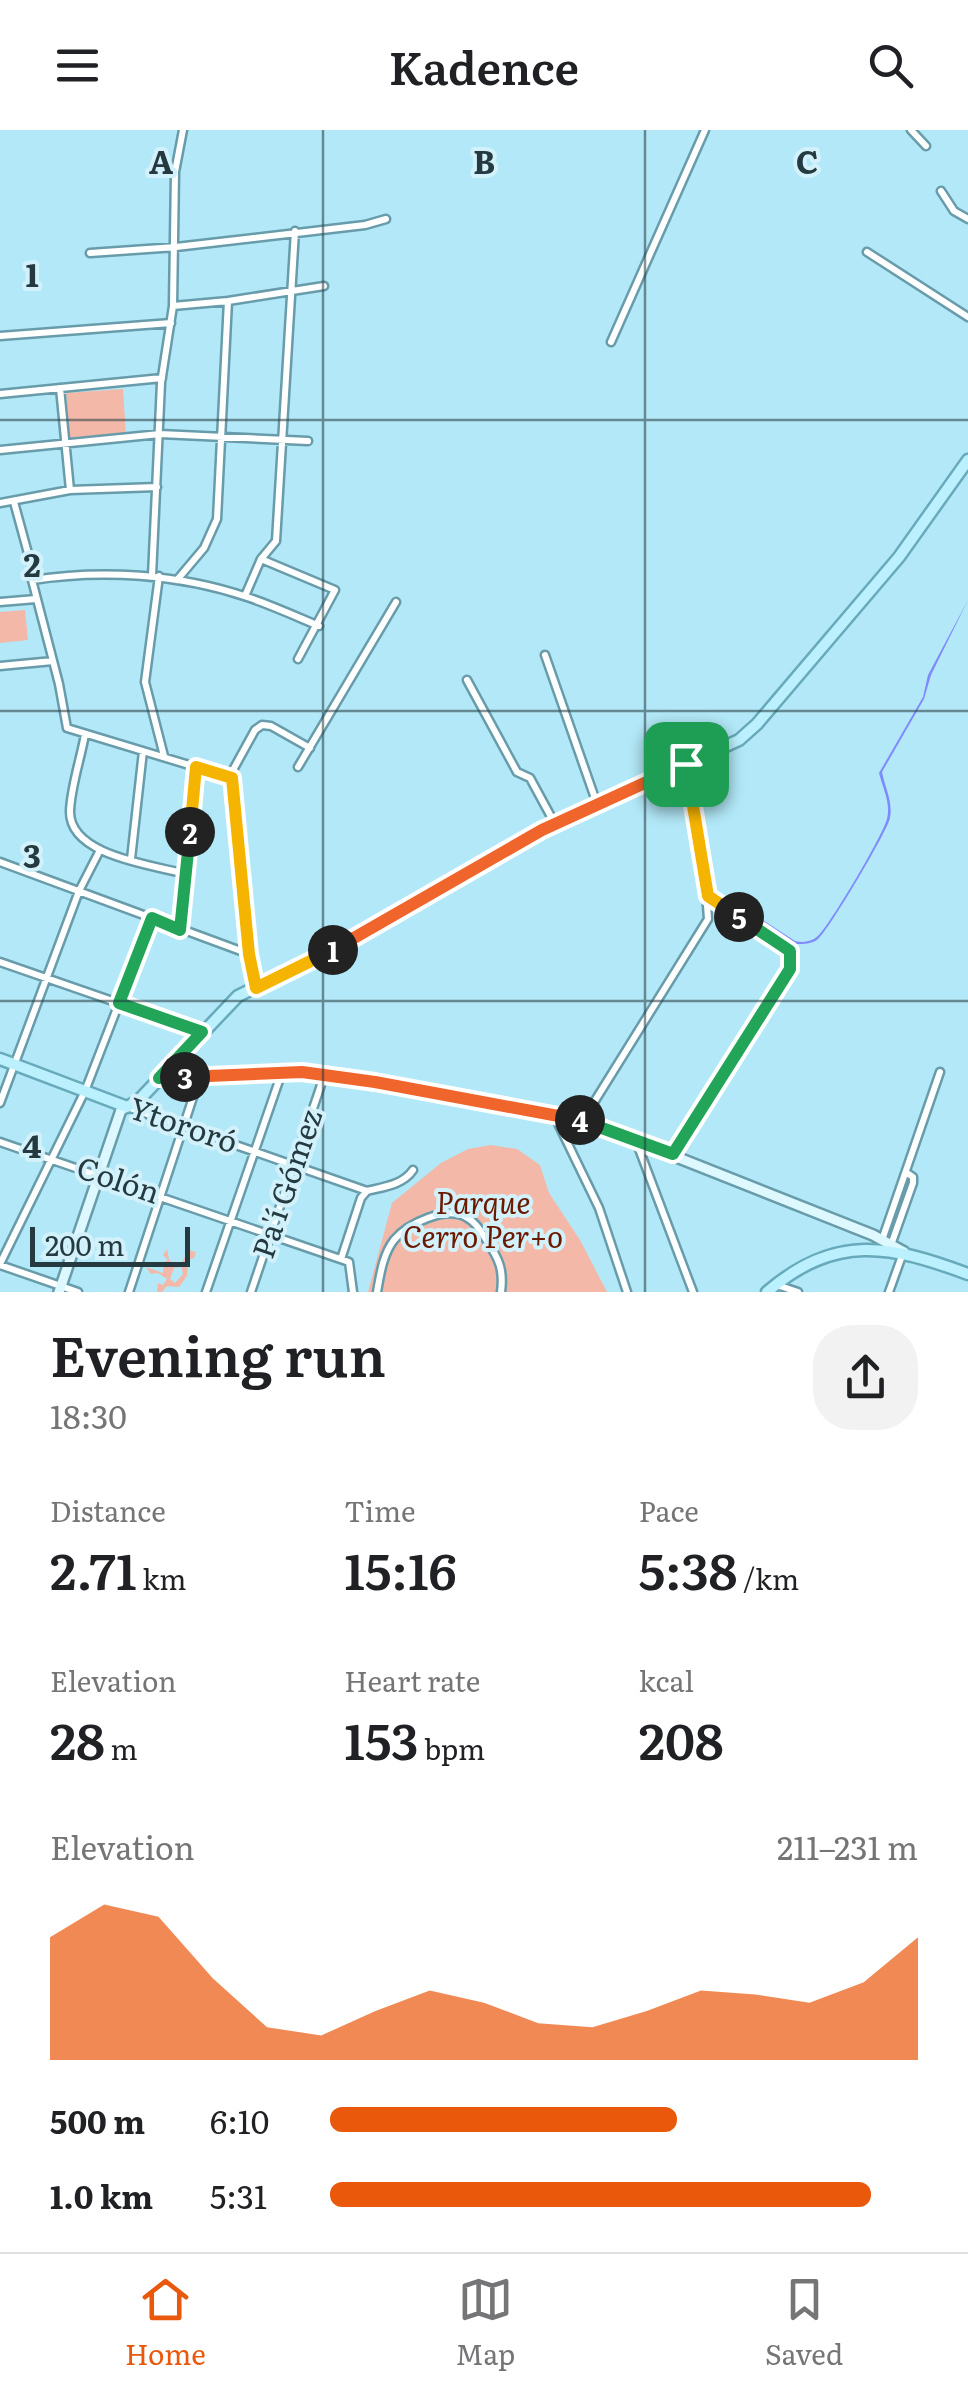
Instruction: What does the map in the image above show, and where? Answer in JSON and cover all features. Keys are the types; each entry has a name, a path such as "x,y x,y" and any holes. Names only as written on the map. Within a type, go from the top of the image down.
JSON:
{"main road":[{"path":"60,1289 121,1110 159,1078 238,996 332,950 555,824 738,740 757,724 886,572 968,460"},
{"name":"Ytororó","path":"0,1059 127,1107"},
{"path":"159,1078 282,1072 324,1076 583,1120 904,1252 968,1274"},
{"path":"870,1249 882,1240"},
{"path":"771,1288 824,1258 870,1249 904,1252"}],"street":[{"path":"164,757 144,682 155,576 162,378 173,306 175,172 183,130"},
{"path":"611,342 706,130"},
{"path":"911,130 926,146"},
{"path":"940,191 954,211 968,219"},
{"path":"90,253 366,225 386,219"},
{"path":"245,596 261,559 276,541 296,231"},
{"path":"867,252 968,316"},
{"path":"173,306 324,286"},
{"path":"176,580 204,548 218,519 228,301"},
{"path":"0,336 171,322"},
{"path":"0,394 162,378"},
{"path":"60,388 70,490"},
{"path":"0,450 160,434 308,441"},
{"path":"0,502 70,490 157,487"},
{"path":"14,502 36,579"},
{"path":"261,559 336,590 298,659"},
{"path":"232,778 67,728 32,580 59,575 155,576 245,596 319,626"},
{"path":"0,602 36,599"},
{"path":"298,767 396,602"},
{"path":"546,656 597,804"},
{"path":"0,666 53,661"},
{"path":"467,680 517,772 530,778 555,824"},
{"path":"256,988 249,954 232,778 255,730 262,725 310,748"},
{"path":"86,734 70,811 79,837 100,850 186,874"},
{"path":"131,859 143,751"},
{"path":"583,1120 708,920 708,896 686,764"},
{"path":"180,930 196,767"},
{"path":"0,1103 79,892 100,850"},
{"path":"0,862 249,954"},
{"path":"673,1154 790,969 793,956 708,896"},
{"path":"78,1292 60,1289 0,1264 85,1091 152,918"},
{"path":"0,962 202,1032"},
{"path":"206,1292 282,1072"},
{"path":"882,1240 913,1183 913,1177 907,1173 940,1072"},
{"path":"129,1292 200,1076"},
{"name":"Pa'í Gómez","path":"251,1292 324,1076"},
{"name":"Ytororó","path":"127,1107 367,1191"},
{"path":"554,1114 599,1208 627,1292"},
{"path":"636,1140 694,1292"},
{"name":"Colón","path":"0,1142 345,1261"},
{"path":"353,1292 345,1261 361,1198 367,1191 408,1177 413,1170"},
{"path":"377,1292 392,1242 411,1226 450,1214 475,1223 499,1258 502,1292"},
{"path":"890,1292 904,1252"},
{"path":"771,1288 798,1292"}],"green space":[{"path":"123,389 126,435 70,440 66,393"},
{"path":"25,610 28,640 0,643 0,612"},
{"name":"Parque Cerro Per+o","path":"491,1145 517,1149 540,1165 549,1193 607,1292 368,1292 392,1203 441,1163 468,1149"},
{"path":"167,1249 169,1260 180,1267 174,1268 170,1279 175,1283 183,1274 181,1265 188,1250 196,1252 188,1260 187,1276 179,1287 167,1286 157,1292 158,1283 163,1285 167,1279 158,1273 151,1274 146,1267 163,1273"}],"water":[{"path":"968,600 931,675 924,699 882,772 890,806 887,826 857,880 824,932 813,942 796,944 733,905 738,904 795,941 818,936 856,879 883,828 888,807 879,773 923,697 928,675"}],"route":[{"path":"686,764 708,896 793,956 790,969 673,1154 583,1120 375,1082 302,1072 159,1078 202,1032 119,1003 152,918 180,930 196,767 232,778 249,954 256,988 332,950 542,830 686,764"}]}
